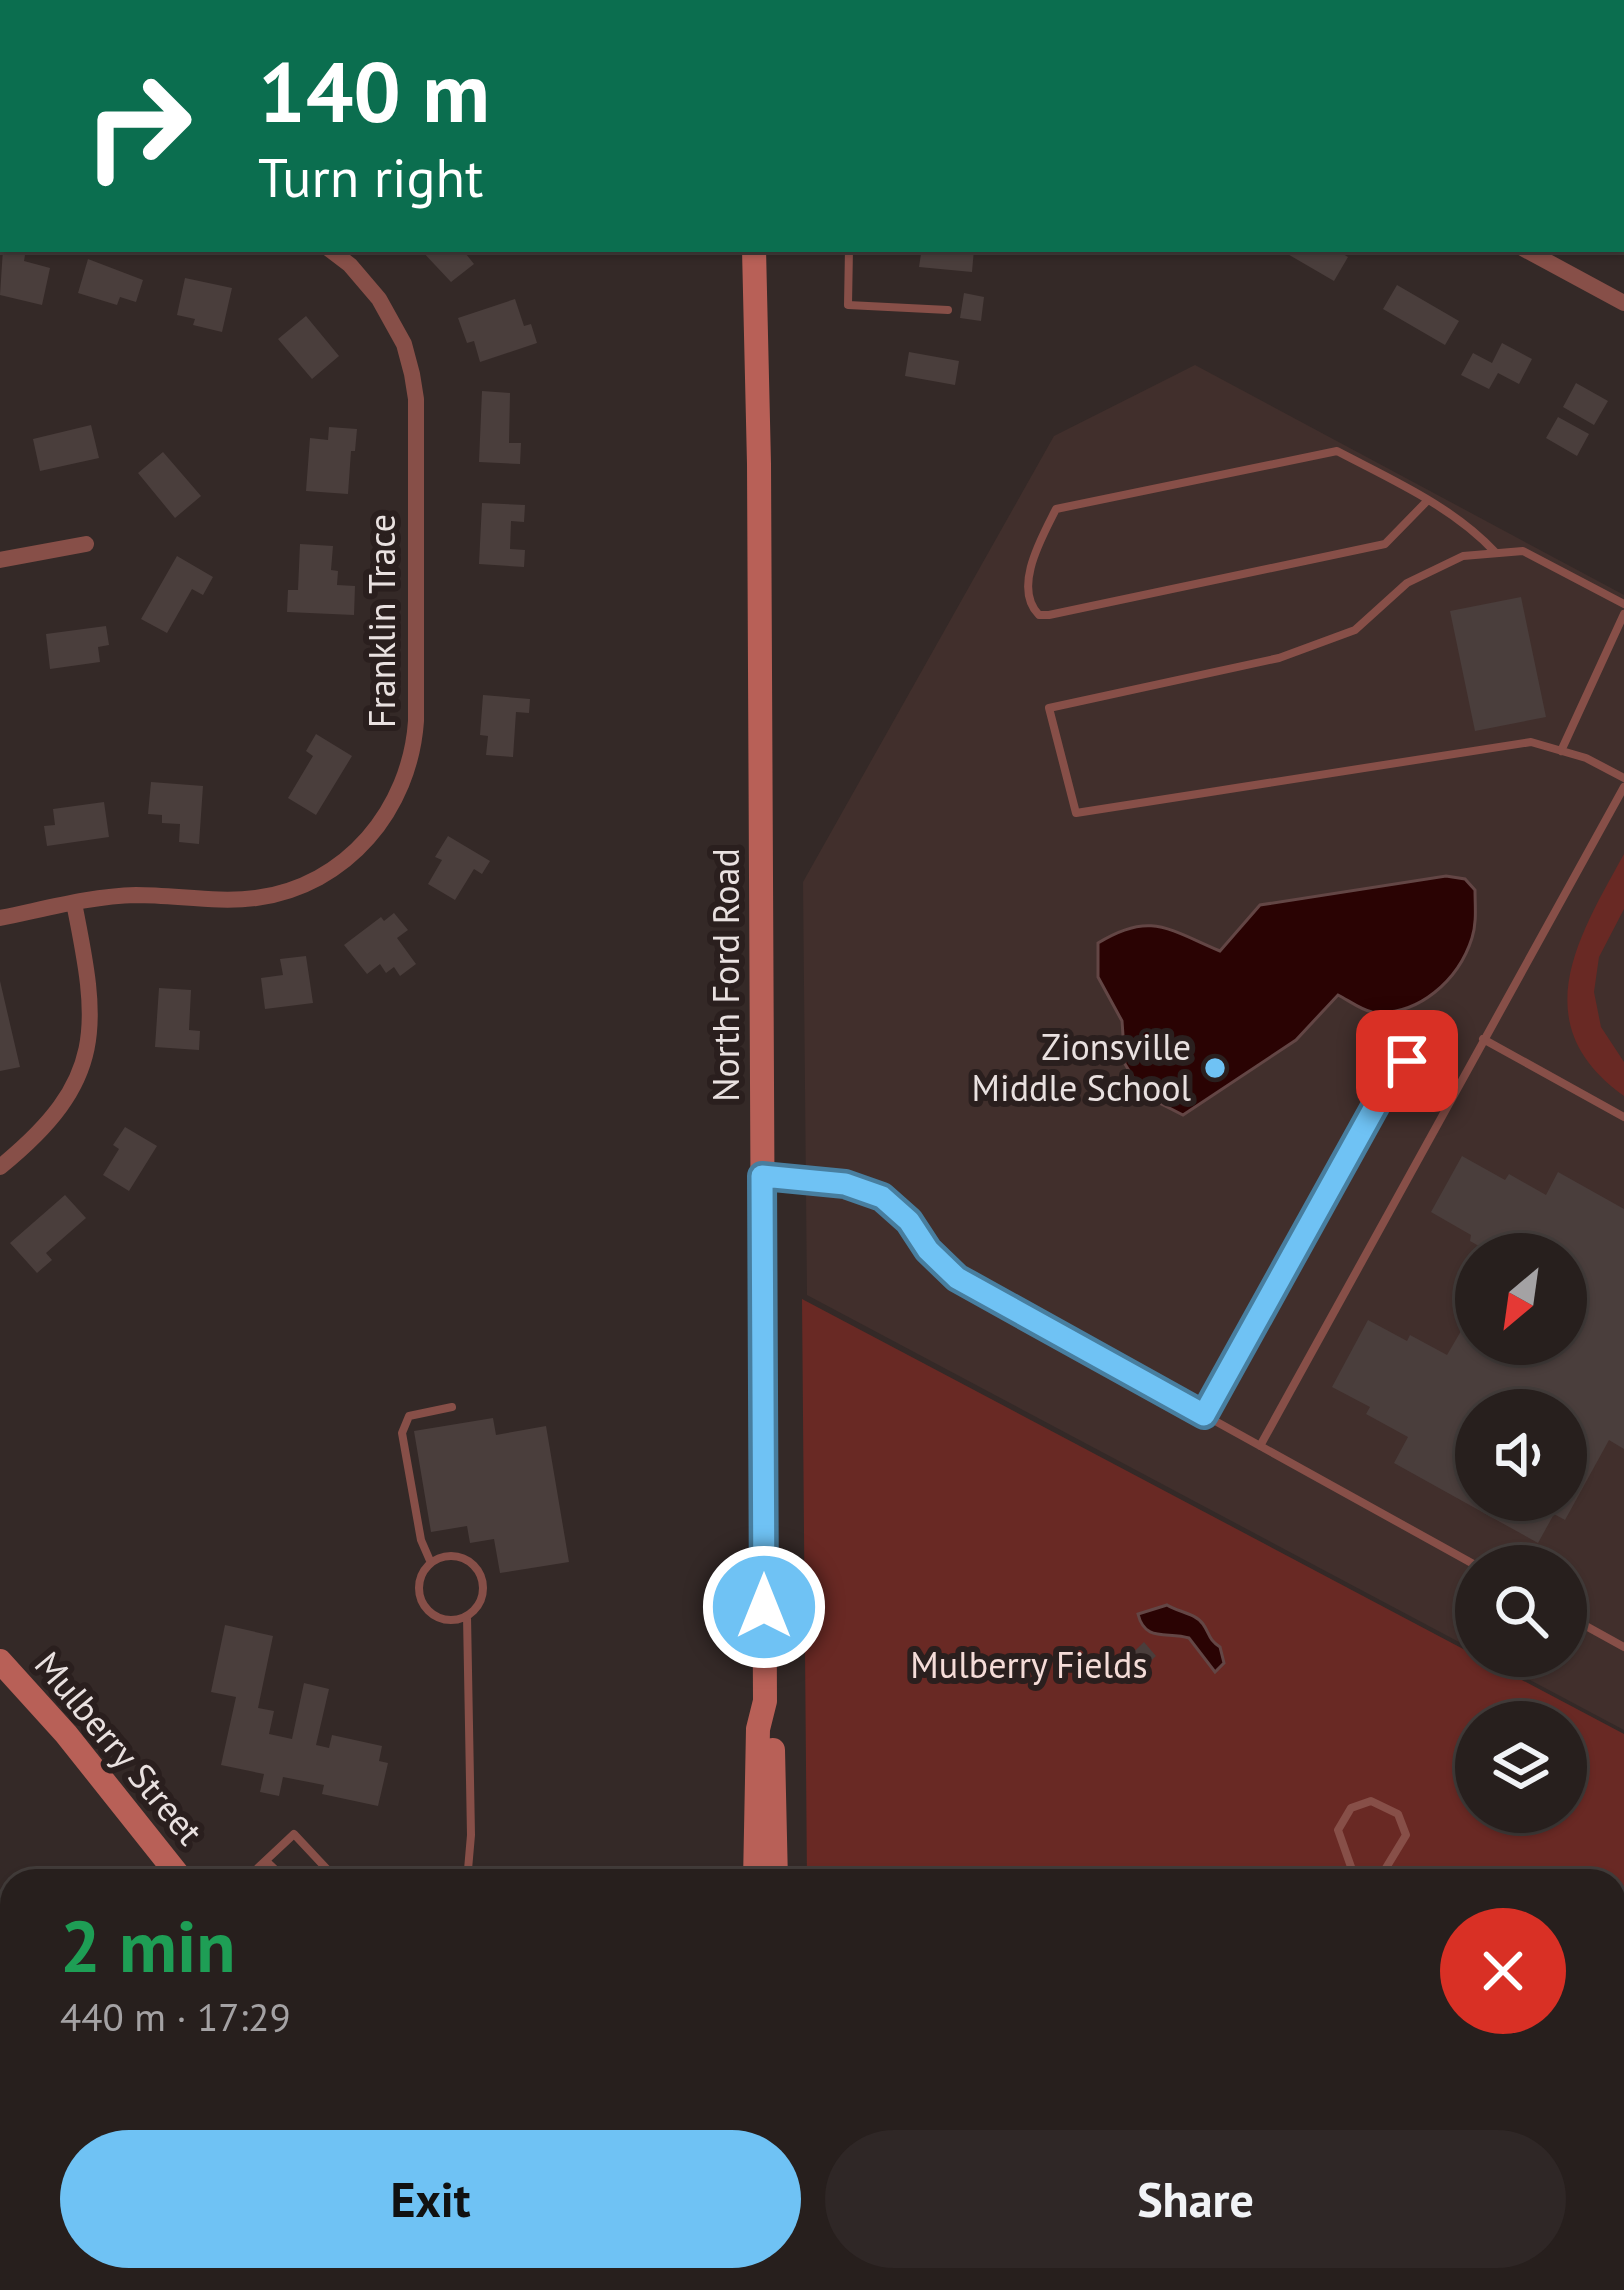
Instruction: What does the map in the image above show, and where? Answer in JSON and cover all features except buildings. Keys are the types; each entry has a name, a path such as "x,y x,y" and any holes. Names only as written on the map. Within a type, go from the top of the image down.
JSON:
{"main road":[{"name":"North Ford Road","path":"754,252 760,464 764,1701 758,1729 754,1869"},
{"name":"Mulberry Street","path":"0,1661 66,1734 173,1869"},
{"name":"North Ford Road","path":"764,1701 773,1729 776,1869"}],"street":[{"name":"Franklin Trace","path":"0,918 137,895 255,898 283,892 326,872 363,846 392,806 414,752 416,721 416,400 404,344 379,299 332,252"},
{"path":"1530,252 1624,303"},
{"path":"0,560 86,544"},
{"path":"0,1167 55,1114 84,1060 92,990 74,902"}],"lane":[{"path":"849,252 848,305 948,310"},
{"path":"1428,500 1385,544 1049,615 1039,615 1030,606 1028,592 1038,545 1056,509 1337,451 1428,500 1475,531 1496,553"},
{"path":"1260,1446 1624,782 1586,758 1531,742 1076,813 1049,708 1279,658 1355,630 1407,583 1463,556 1522,551 1624,604"},
{"path":"1561,751 1624,614"},
{"path":"1483,1039 1624,1117"},
{"path":"1204,1415 1398,1066 1416,1061 1459,1085"},
{"path":"762,1176 845,1184 882,1197 957,1278 1455,1554"},
{"path":"431,1563 421,1540 403,1432 409,1416 452,1407"},
{"path":"461,1558 478,1570 483,1590 476,1609 458,1619 437,1617 422,1602 420,1581 431,1563 461,1558"},
{"path":"467,1616 468,1869"},
{"path":"1587,1627 1624,1647"},
{"path":"1352,1869 1339,1830 1351,1808 1371,1801 1398,1814 1406,1835 1385,1869"},
{"path":"257,1869 294,1834 327,1869"},
{"path":"266,1861 274,1869"}],"shaded area":[{"name":"Zionsville Middle School","path":"1195,365 1624,595 1624,1730 1587,1710 1587,1701 1570,1701 1524,1677 1587,1677 1587,1545 1455,1545 1455,1640 807,1295 803,882 1054,436"},
{"path":"1446,876 1465,879 1475,890 1475,926 1458,968 1435,992 1389,1012 1368,1011 1338,995 1296,1040 1183,1115 1144,1095 1125,1064 1122,1021 1098,977 1098,943 1146,926 1172,930 1220,951 1260,905"},
{"path":"1167,1605 1200,1620 1220,1647 1224,1663 1215,1672 1189,1638 1152,1632 1141,1623 1138,1614"}],"green space":[{"path":"1624,854 1624,909 1599,957 1594,992 1601,1027 1624,1062 1624,1096 1593,1068 1575,1039 1568,1009 1569,979 1578,948"},
{"name":"Mulberry Fields","path":"802,1299 1455,1645 1455,1677 1516,1677 1562,1701 1455,1701 1455,1833 1587,1833 1587,1714 1624,1734 1624,1869 807,1869"}],"place":[{"name":"Zionsville Middle School","path":"1215,1068"}],"route":[{"path":"764,1607 762,1176 845,1184 882,1197 957,1278 1204,1415 1392,1076 1407,1061"}]}
